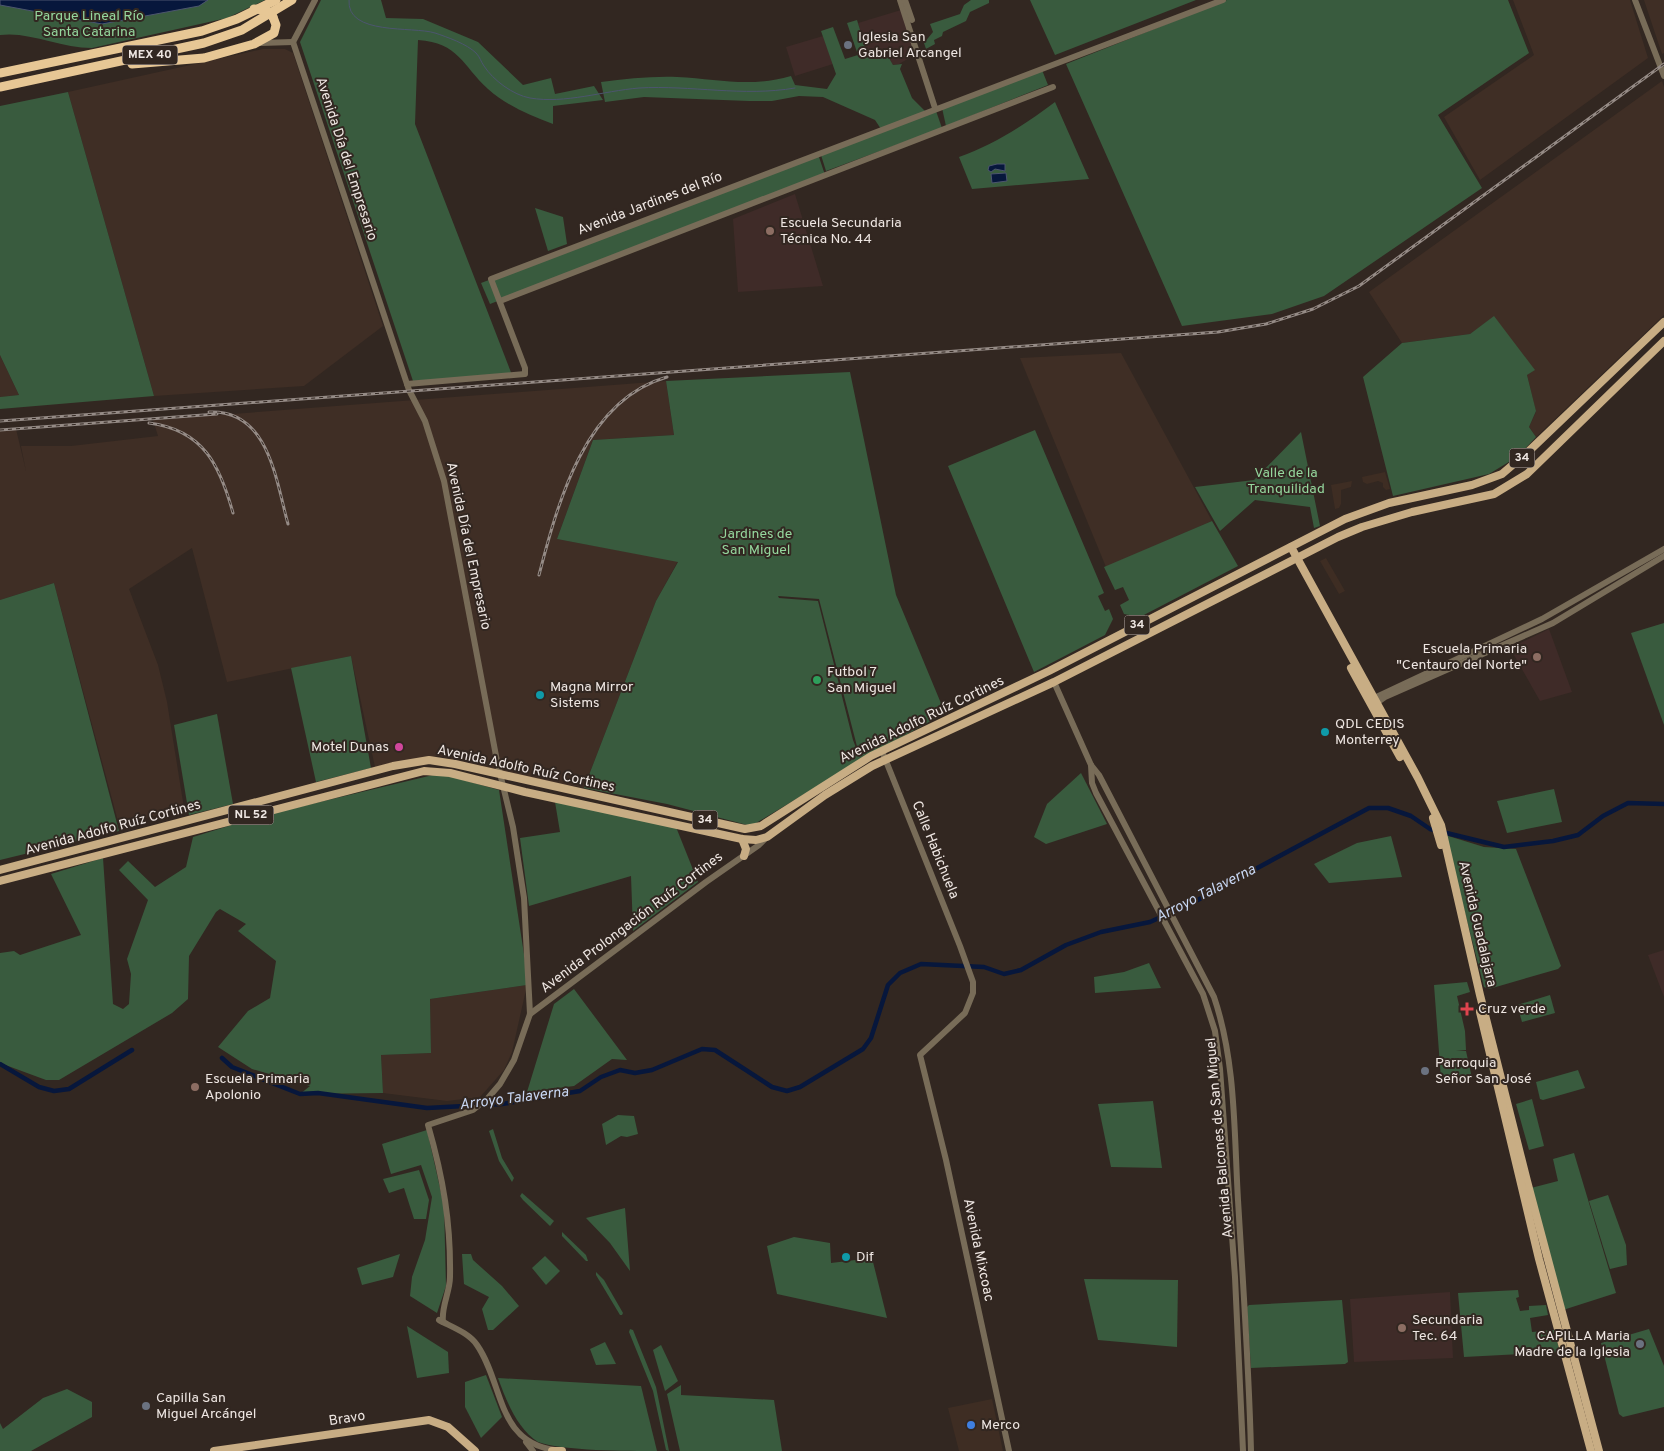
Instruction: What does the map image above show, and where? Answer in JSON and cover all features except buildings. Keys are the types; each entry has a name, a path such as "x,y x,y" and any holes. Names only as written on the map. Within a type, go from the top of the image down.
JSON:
{"highway":[{"name":"MEX 40","path":"0,73 222,26 276,0"},
{"name":"MEX 40","path":"0,87 113,64 222,37 267,17 292,0"},
{"path":"113,64 191,60 254,44 274,33 276,24 271,14 262,8 254,9 217,21 146,37 132,45"}],"main road":[{"name":"Avenida Adolfo Ruíz Cortines","path":"0,870 407,763 428,760 753,829 768,822 845,771 882,751 1049,671 1366,510 1488,480 1502,474 1530,452 1664,322"},
{"name":"Avenida Adolfo Ruíz Cortines","path":"0,881 411,772 438,771 742,839 756,840 767,837 825,795 885,760 1054,682 1338,537 1374,523 1412,512 1478,499 1506,488 1526,474 1664,341"},
{"name":"Avenida Guadalajara","path":"1288,548 1373,702 1427,794 1439,829 1539,1259 1591,1451"},
{"path":"742,839 747,854"},
{"name":"Avenida Guadalajara","path":"1487,1032 1557,1300 1599,1451"},
{"name":"Bravo","path":"214,1451 429,1420 448,1427 474,1451"}],"street":[{"path":"254,44 278,41 293,42 315,0"},
{"path":"900,0 937,108"},
{"path":"905,0 937,108"},
{"path":"1040,68 1044,64 1214,0"},
{"path":"1040,68 1045,68 1222,0"},
{"path":"1635,0 1664,76"},
{"name":"Avenida Día del Empresario","path":"293,42 407,384 425,421 444,481 524,898 530,1014"},
{"name":"Avenida Jardines del Río","path":"500,300 491,279 1040,68"},
{"path":"407,384 520,376 525,374 525,368 500,300 1053,87"},
{"path":"1373,702 1542,619 1664,549"},
{"path":"1452,664 1553,623 1664,556"},
{"name":"Avenida Balcones de San Miguel","path":"1054,682 1091,766 1105,789 1214,997 1227,1046 1242,1250 1251,1451"},
{"name":"Calle Habichuela","path":"882,751 965,958 970,972 973,993 970,1005 965,1013 920,1055"},
{"name":"Avenida Balcones de San Miguel","path":"1091,766 1092,783 1096,794 1208,1006 1218,1043 1235,1278 1243,1451"},
{"path":"1096,794 1105,789"},
{"name":"Avenida Prolongación Ruíz Cortines","path":"530,1014 747,854 767,837"},
{"name":"Avenida Prolongación Ruíz Cortines","path":"747,854 756,840"},
{"path":"1134,866 1142,862"},
{"path":"530,1014 517,1053 495,1090 473,1110 428,1125 441,1172 447,1205 450,1277 441,1319 476,1344 485,1359 503,1409 534,1451"},
{"name":"Avenida Mixcoac","path":"920,1055 946,1160 1009,1451"},
{"path":"521,1435 538,1447 556,1451"}],"shaded area":[{"path":"1513,0 1630,0 1648,58 1480,180 1444,117 1534,55"},
{"path":"1644,0 1664,0 1664,53 1662,54"},
{"path":"901,10 916,54 899,64 893,65 889,58 868,56 858,23"},
{"path":"823,36 833,64 795,76 786,47"},
{"path":"263,49 285,49 293,53 383,326 304,386 154,396 68,92"},
{"path":"1662,81 1664,87 1664,315 1536,437 1529,427 1536,412 1527,375 1534,370 1494,317 1470,334 1402,343 1369,292"},
{"name":"Escuela Secundaria Técnica No. 44","path":"795,194 823,286 738,292 733,219"},
{"path":"1121,353 1212,521 1106,567 1020,358"},
{"path":"0,355 19,395 0,397"},
{"path":"666,381 674,435 593,440 557,539 678,561 656,601 584,788 499,772 439,756 375,767 351,656 227,682 192,548 129,589 158,665 167,702 184,808 119,825 54,583 0,600 0,430 16,429 26,471 21,446 71,446 158,436 153,420"},
{"path":"1385,472 1390,489 1386,490 1383,487 1383,483 1378,481 1367,484 1363,482 1362,477"},
{"path":"1352,481 1351,487 1341,490 1341,504 1339,508 1335,509 1331,485"},
{"path":"1326,558 1345,591 1339,594 1320,561"},
{"name":"Escuela Primaria \"Centauro del Norte\"","path":"1549,629 1572,692 1540,701 1510,648"},
{"path":"1664,950 1664,997 1648,955"},
{"path":"527,985 512,1052 504,1070 480,1097 447,1101 383,1093 381,1055 431,1053 430,999"},
{"name":"Secundaria Tec. 64","path":"1450,1292 1453,1358 1354,1362 1350,1299"},
{"name":"Merco","path":"992,1399 1003,1451 959,1451 948,1408"}],"green space":[{"name":"Parque Lineal Río Santa Catarina","path":"0,0 265,0 227,18 92,48 22,35 0,35"},
{"path":"321,0 381,0 386,18 423,19 478,42 523,85 551,78 555,94 594,86 603,100 553,106 553,124 519,110 495,95 451,50 432,42 418,40 415,124 512,375 413,381 300,42"},
{"path":"971,0 989,0 989,3 970,12 966,21 943,32 942,36 934,40 935,44 926,49 924,43 933,32 930,24 960,14 964,5"},
{"path":"1030,0 1196,0 1055,55"},
{"path":"1227,0 1508,0 1529,53 1438,115 1482,188 1324,296 1272,314 1182,326 1066,64"},
{"path":"857,20 868,56 889,58 893,65 902,64 900,69 912,98 926,112 881,129 875,120 823,97 799,96 772,101 749,101 644,97 605,102 601,82 649,77 761,82 791,76 795,85 827,89 836,74 821,31 833,27 845,59 858,55 847,23"},
{"path":"1042,70 1048,85 946,126 942,108"},
{"path":"68,92 154,396 0,409 0,397 19,395 0,355 0,106"},
{"path":"1055,102 1089,179 972,189 959,157 1009,133"},
{"path":"936,111 942,128 826,171 821,155"},
{"path":"818,154 825,175 490,304 481,283"},
{"path":"535,208 563,217 567,244 548,251"},
{"path":"1494,316 1535,370 1527,375 1536,411 1529,427 1536,437 1517,457 1489,474 1393,496 1363,377 1402,343 1470,334"},
{"name":"Jardines de San Miguel","path":"850,372 896,595 945,713 861,760 751,826 667,804 584,788 656,601 678,562 557,539 593,440 674,435 666,381","holes":["778,596 819,599 860,758 853,740 818,601 779,598"]},
{"path":"1035,430 1104,593 1098,596 1105,611 1109,609 1113,619 1105,635 1034,672 948,466"},
{"name":"Valle de la Tranquilidad","path":"1301,432 1320,526 1314,528 1310,507 1255,500 1220,531 1195,487 1254,480"},
{"path":"1212,521 1238,566 1140,617 1124,614 1120,605 1129,600 1123,587 1115,590 1104,567"},
{"path":"54,583 119,831 0,860 0,600"},
{"path":"1664,623 1664,725 1631,633"},
{"path":"351,656 371,768 316,782 291,668"},
{"path":"217,714 233,804 189,815 174,725"},
{"path":"1081,773 1107,824 1046,844 1034,837 1047,804"},
{"path":"433,775 449,776 499,790 527,985 430,999 431,1053 381,1055 383,1093 300,1094 310,1086 252,1069 218,1047 248,1011 270,998 276,961 238,931 246,924 220,909 216,912 189,956 188,999 172,1013 59,1080 46,1080 0,1063 0,953 14,951 20,955 81,935 51,874 103,858 113,1004 123,1009 129,1004 131,974 127,959 148,900 119,870 128,861 155,887 186,867 193,837 261,816"},
{"path":"1554,789 1562,822 1507,833 1497,801"},
{"path":"555,802 676,827 698,882 633,931 631,876 529,906 520,838 560,832"},
{"path":"1445,835 1484,847 1516,849 1561,966 1558,969 1489,989 1484,987"},
{"path":"1391,836 1402,877 1329,883 1314,864 1357,843"},
{"path":"1149,963 1161,988 1095,993 1094,977 1124,972"},
{"path":"1467,982 1470,992 1457,996 1465,1031 1466,1050 1456,1051 1466,1051 1472,1078 1441,1079 1434,985"},
{"path":"574,989 627,1060 612,1059 574,1086 527,1092 554,1004"},
{"path":"1550,995 1555,1013 1522,1022 1517,1005"},
{"path":"1578,1070 1585,1088 1543,1100 1540,1099 1536,1082"},
{"path":"1532,1099 1544,1146 1529,1150 1516,1104"},
{"path":"1153,1101 1162,1168 1111,1167 1098,1104"},
{"path":"618,1115 634,1116 638,1134 627,1137 621,1136 606,1145 602,1124"},
{"path":"493,1129 502,1158 514,1178 512,1182 499,1161 489,1131"},
{"path":"427,1130 444,1206 446,1286 437,1313 410,1296 412,1277 425,1240 432,1197 421,1165 391,1174 382,1144"},
{"path":"1574,1153 1616,1293 1563,1310 1531,1188 1558,1181 1553,1159"},
{"path":"419,1170 429,1200 426,1219 414,1219 404,1188 389,1193 383,1179"},
{"path":"522,1193 554,1221 550,1226 523,1200 520,1196"},
{"path":"1608,1195 1626,1245 1627,1265 1610,1269 1589,1201"},
{"path":"625,1208 630,1271 610,1243 586,1218"},
{"path":"562,1232 586,1255 588,1261 562,1236"},
{"path":"794,1237 830,1243 831,1263 872,1258 887,1318 777,1294 767,1246"},
{"path":"400,1254 393,1277 362,1285 357,1268"},
{"path":"462,1254 471,1254 473,1260 502,1286 519,1306 493,1330 488,1330 482,1309 489,1297 464,1284"},
{"path":"545,1256 560,1271 546,1285 532,1268"},
{"path":"596,1272 604,1280 623,1313 622,1315 620,1315"},
{"path":"1084,1279 1178,1280 1177,1347 1098,1340"},
{"path":"1518,1290 1519,1297 1516,1298 1520,1311 1529,1310 1529,1306 1546,1305 1548,1315 1530,1318 1532,1332 1554,1330 1560,1352 1464,1357 1458,1293"},
{"path":"1342,1300 1348,1362 1345,1364 1251,1368 1247,1307 1249,1305"},
{"path":"407,1326 448,1352 449,1373 417,1378"},
{"path":"630,1329 633,1330 656,1387 669,1451 666,1450 653,1391 629,1332"},
{"path":"1649,1329 1664,1366 1664,1407 1623,1417 1619,1414 1601,1343"},
{"path":"605,1342 616,1364 596,1365 590,1349"},
{"path":"661,1345 678,1381 665,1391 653,1350"},
{"path":"486,1375 502,1417 481,1438 465,1407 465,1382"},
{"path":"498,1378 641,1386 657,1451 579,1449 538,1442 518,1422"},
{"path":"681,1385 681,1395 774,1400 782,1451 680,1451 667,1394"},
{"path":"67,1389 92,1402 92,1417 31,1451 0,1451 0,1423 3,1429 43,1398"}],"water":[{"path":"0,0 208,0 199,6 102,24 0,5"},
{"path":"1005,164 1005,171 995,169 991,172 988,170 989,166"},
{"path":"1006,173 1007,181 992,183 991,174"}],"waterway":[{"path":"349,0 351,11 358,19 369,24 435,33 462,44 479,56 488,71 498,81 517,94 530,98 570,98 639,88 736,91 795,88"},
{"name":"Arroyo Talaverna","path":"222,1058 232,1067 300,1094 318,1093 427,1108 502,1104 580,1091 601,1077 620,1070 635,1073 652,1070 702,1049 715,1050 772,1087 787,1091 800,1087 863,1049 871,1038 888,985 900,973 921,964 984,967 1004,974 1021,970 1066,945 1101,932 1150,922 1194,902 1369,808 1388,808 1411,816 1430,829 1504,847 1553,841 1578,835 1603,816 1628,803 1664,804"},
{"name":"Arroyo Talaverna","path":"0,1064 39,1087 54,1091 69,1089 132,1050"}],"railway":[{"path":"0,421 1218,332 1266,324 1313,309 1359,286 1664,64"},
{"path":"539,575 555,516 566,486 579,457 595,431 615,407 639,389 667,377"},
{"path":"209,412 229,414 245,422 257,435 274,469 288,524"},
{"path":"0,430 217,414"},
{"path":"149,423 168,427 183,433 207,453 222,480 233,513"}],"place":[{"name":"Iglesia San Gabriel Arcangel","path":"848,45"},
{"name":"Escuela Secundaria Técnica No. 44","path":"770,231"},
{"name":"Escuela Primaria \"Centauro del Norte\"","path":"1537,657"},
{"name":"Futbol 7 San Miguel","path":"817,680"},
{"name":"Magna Mirror Sistems","path":"540,695"},
{"name":"QDL CEDIS Monterrey","path":"1325,732"},
{"name":"Motel Dunas","path":"399,747"},
{"name":"Cruz verde","path":"1467,1009"},
{"name":"Parroquia Señor San José","path":"1425,1071"},
{"name":"Escuela Primaria Apolonio","path":"195,1087"},
{"name":"Dif","path":"846,1257"},
{"name":"Secundaria Tec. 64","path":"1402,1328"},
{"name":"CAPILLA Maria Madre de la Iglesia","path":"1640,1344"},
{"name":"Capilla San Miguel Arcángel","path":"146,1406"},
{"name":"Merco","path":"971,1425"}]}
